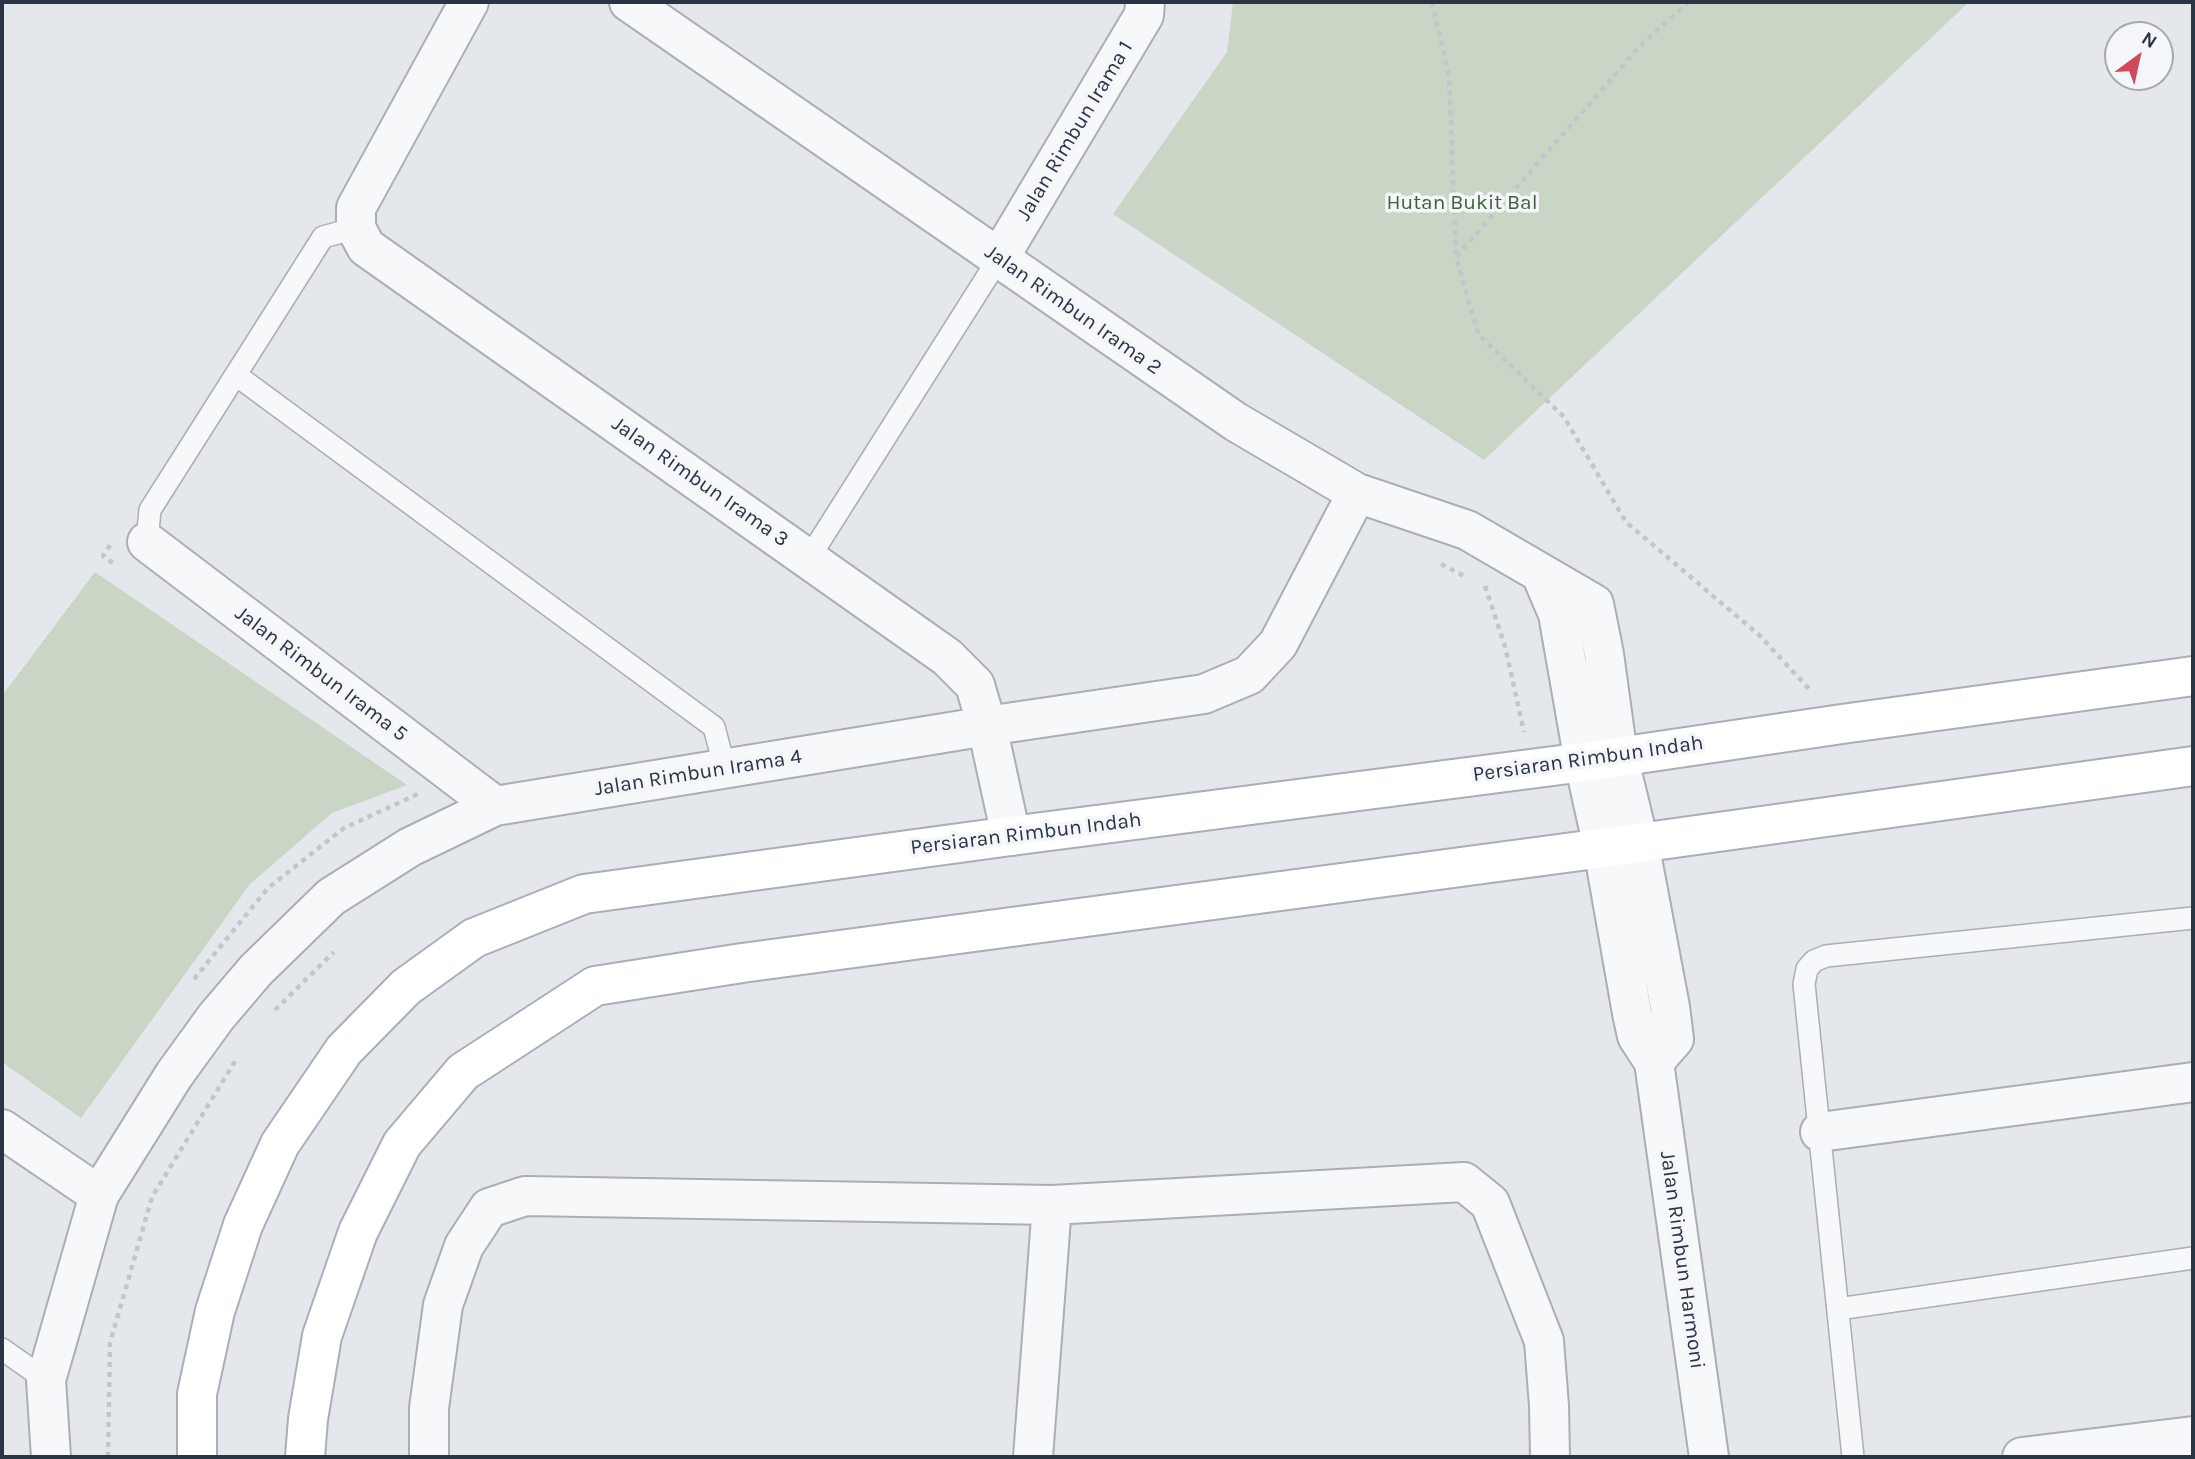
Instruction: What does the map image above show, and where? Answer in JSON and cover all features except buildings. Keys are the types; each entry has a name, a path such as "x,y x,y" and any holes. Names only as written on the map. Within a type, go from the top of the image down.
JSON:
{"street":[{"path":"356,228 356,208 469,2"},
{"name":"Jalan Rimbun Irama 2","path":"629,2 1236,422 1357,493 1467,530 1541,574 1558,614 1601,759"},
{"name":"Jalan Rimbun Irama 1","path":"999,258 1144,15 1145,2"},
{"name":"Jalan Rimbun Irama 3","path":"356,228 366,247 947,657 975,685 987,726 1011,836"},
{"name":"Jalan Rimbun Irama 4","path":"99,1195 174,1075 216,1017 256,970 331,897 410,847 495,806 987,726 1204,694 1249,675 1278,644 1357,493"},
{"name":"Jalan Rimbun Irama 5","path":"147,542 495,806"},
{"name":"Persiaran Rimbun Indah","path":"197,1457 197,1394 215,1311 243,1225 279,1144 329,1071 344,1050 406,987 474,938 584,894 1601,759 2193,676"},
{"name":"Jalan Rimbun Harmoni","path":"1601,759 1621,845 1670,1007 1674,1039 1654,1062 1709,1457"},
{"path":"305,1457 308,1419 322,1336 358,1232 402,1144 463,1072 595,986 755,961 2193,766"},
{"path":"1819,1132 2193,1082"},
{"path":"2,1129 99,1195 46,1380 51,1457"},
{"path":"429,1457 429,1408 443,1305 464,1246 489,1208 525,1196 1052,1205 1464,1182 1490,1203 1544,1341 1550,1457"},
{"path":"1033,1457 1052,1205"},
{"path":"2022,1457 2193,1436"}],"lane":[{"path":"147,542 150,510 323,237 356,228"},
{"path":"809,558 999,258"},
{"path":"236,375 714,727 725,769"},
{"path":"1853,1457 1804,984 1807,969 1814,961 1826,956 2193,918"},
{"path":"1838,1309 2193,1258"},
{"path":"2,1349 46,1380"}],"path":[{"path":"1432,2 1449,76 1455,257 1478,334 1564,417 1626,522 1759,635 1842,724"},
{"path":"1455,257 1639,47 1689,2"}],"green space":[{"name":"Hutan Bukit Bal","path":"1233,2 1969,2 1484,460 1113,214 1227,52"},
{"path":"95,572 407,785 332,813 250,884 81,1118 2,1062 2,696"}]}
